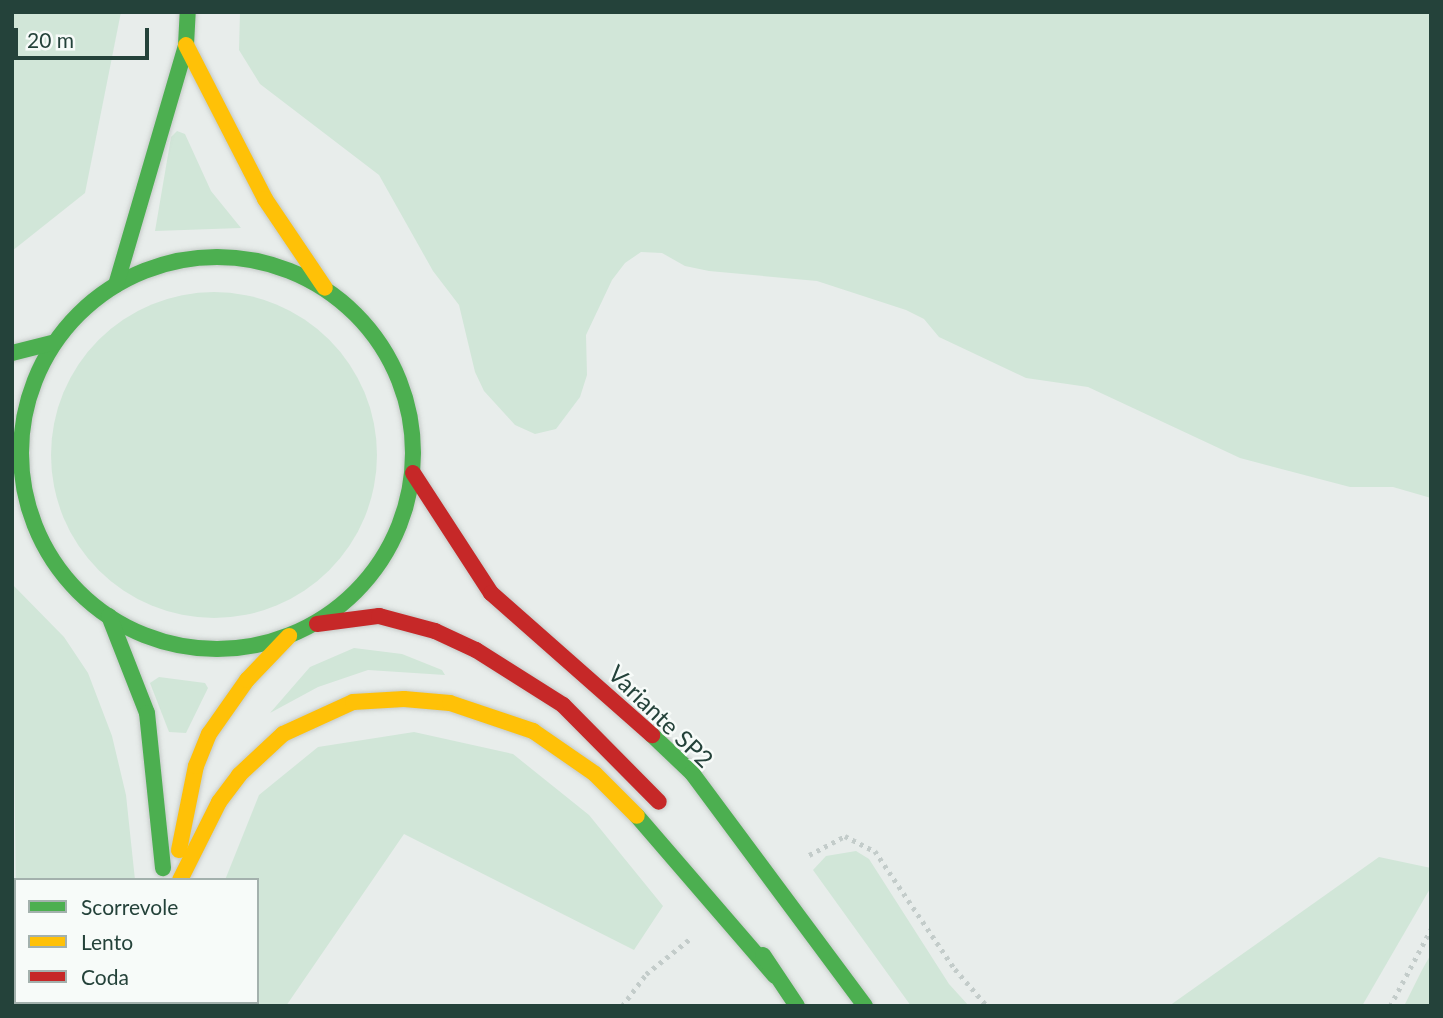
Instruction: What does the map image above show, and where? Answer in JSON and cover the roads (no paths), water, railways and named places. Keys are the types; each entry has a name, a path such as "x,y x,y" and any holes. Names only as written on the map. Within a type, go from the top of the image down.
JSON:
{"main road":[{"path":"116,285 186,45 188,12"},
{"path":"12,523 41,542 84,597 109,616 166,642 207,649 249,647 289,636 313,625 351,598 378,567 406,509 413,473 414,437 395,369 377,338 326,290 265,199 186,45"},
{"path":"41,542 26,499 21,434 27,401 55,342 74,318 116,285 155,266 225,257 272,265 326,290"},
{"path":"12,353 55,342"},
{"name":"Variante SP2","path":"413,473 491,593 631,713 692,773 865,1006"},
{"path":"109,616 147,713 164,878"},
{"path":"313,625 379,616 435,631 507,666 563,705 670,813"},
{"path":"173,878 196,766 209,734 247,680 289,636"},
{"path":"181,878 219,802 239,775 283,734 353,702 404,699 450,704 533,731 595,774 660,838 797,1006"},
{"path":"721,886 775,976"}]}
